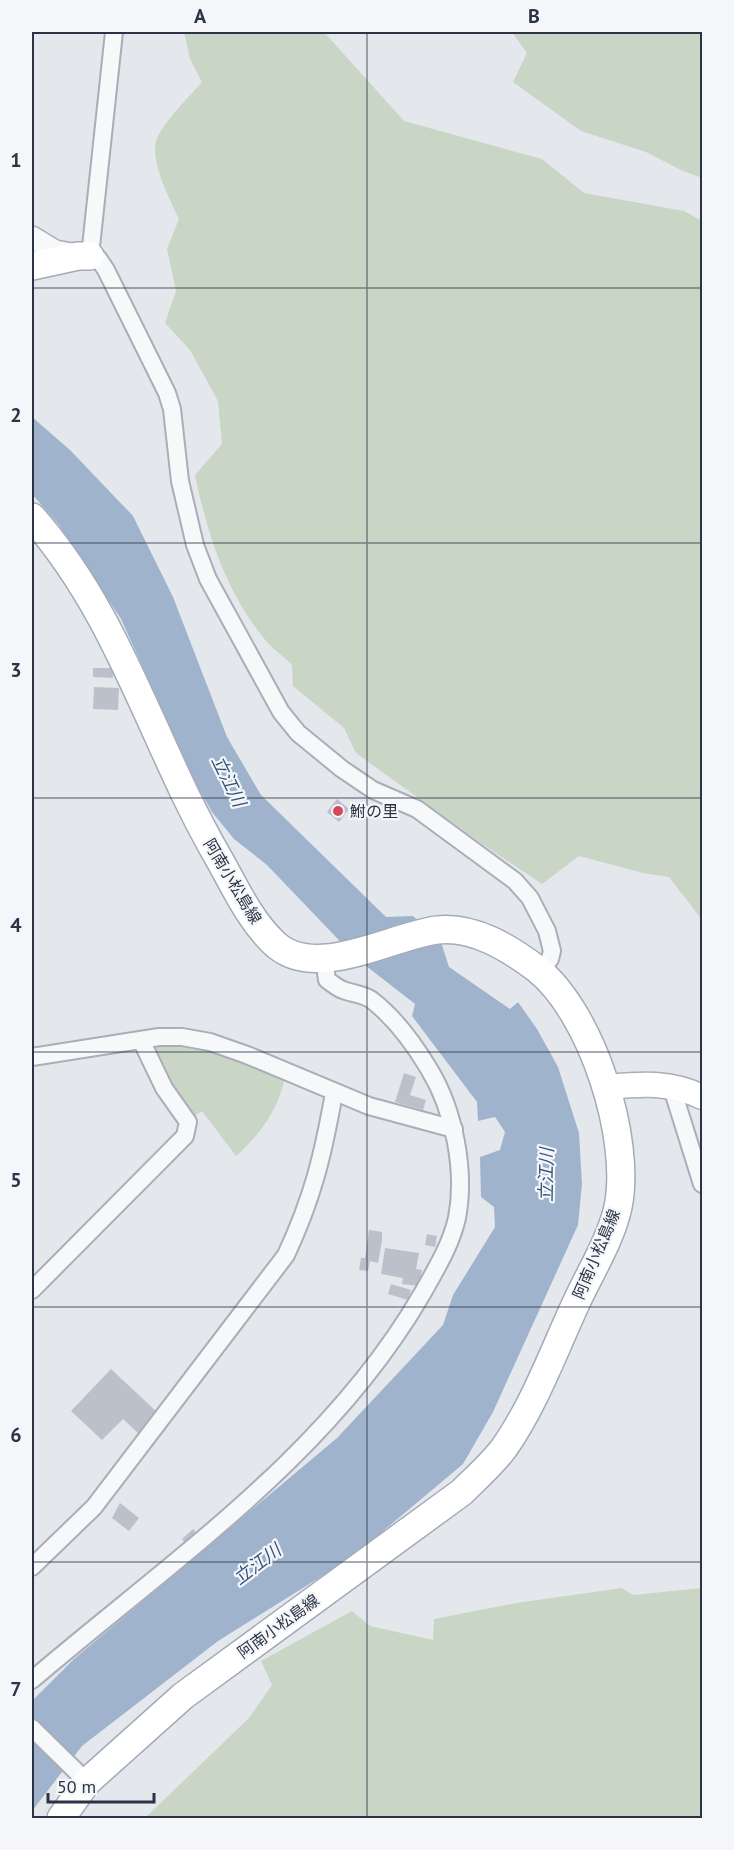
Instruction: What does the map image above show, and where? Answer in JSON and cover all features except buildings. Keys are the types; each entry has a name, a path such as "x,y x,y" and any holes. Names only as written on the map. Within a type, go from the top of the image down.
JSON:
{"main road":[{"path":"32,267 78,256 90,256"},
{"name":"阿南小松島線","path":"32,517 81,581 109,627 200,827 255,922 277,946 311,959 333,957 439,930 480,936 496,942 539,971 580,1022 594,1051 614,1124 620,1171 618,1208 606,1239 531,1398 505,1447 462,1492 80,1774 61,1818"},
{"path":"605,1088 654,1083 671,1085 702,1097"}],"street":[{"path":"90,256 114,32"},
{"path":"32,237 55,250 98,258 106,270 167,393 172,409 180,481 195,545 208,579 281,712 298,733 342,769 373,790 417,809 515,881 530,898 547,931 552,951 550,959 539,971"},
{"path":"32,1680 183,1556 282,1467 331,1417 409,1317 432,1277 457,1218 459,1184 454,1130 447,1101 417,1049 394,1019 371,999 342,990 327,980 333,957"},
{"path":"32,1057 141,1040 182,1037 210,1042 289,1071 334,1093 369,1106 454,1130"},
{"path":"32,1290 185,1136 188,1122 164,1088 141,1040"},
{"path":"671,1085 702,1184"},
{"path":"32,1567 94,1508 286,1255 308,1210 323,1158 334,1093"},
{"path":"32,1728 80,1774"}],"green space":[{"path":"184,32 324,32 404,121 542,159 584,193 684,211 702,221 702,920 669,877 643,873 579,856 542,884 482,844 356,753 344,728 293,686 292,665 265,640 249,618 219,560 205,518 195,475 222,444 218,401 190,350 165,323 176,291 167,249 179,219 166,192 156,161 156,142 169,119 202,82 190,59"},
{"path":"512,32 702,32 702,178 646,152 581,131 513,82 527,53"},
{"path":"191,1043 285,1076 279,1099 268,1120 236,1156 202,1111 192,1118 170,1087 151,1044"},
{"path":"622,1588 633,1595 702,1588 702,1818 145,1818 249,1718 272,1685 261,1661 352,1611 370,1626 433,1640 434,1619 516,1603"}],"water":[{"name":"立江川","path":"32,417 70,450 133,516 173,597 227,737 261,795 386,917 413,916 441,942 449,967 510,1009 518,1002 537,1029 558,1067 579,1133 582,1184 578,1225 493,1412 463,1464 351,1558 218,1641 82,1746 32,1811 32,1701 74,1659 337,1438 443,1325 453,1295 495,1227 494,1207 481,1197 480,1157 500,1150 505,1132 495,1117 478,1121 477,1102 412,1016 415,1004 356,958 267,865 234,839 212,812 195,782 121,619 58,524 32,494"}],"place":[{"name":"鮒の里","path":"338,811"}]}
